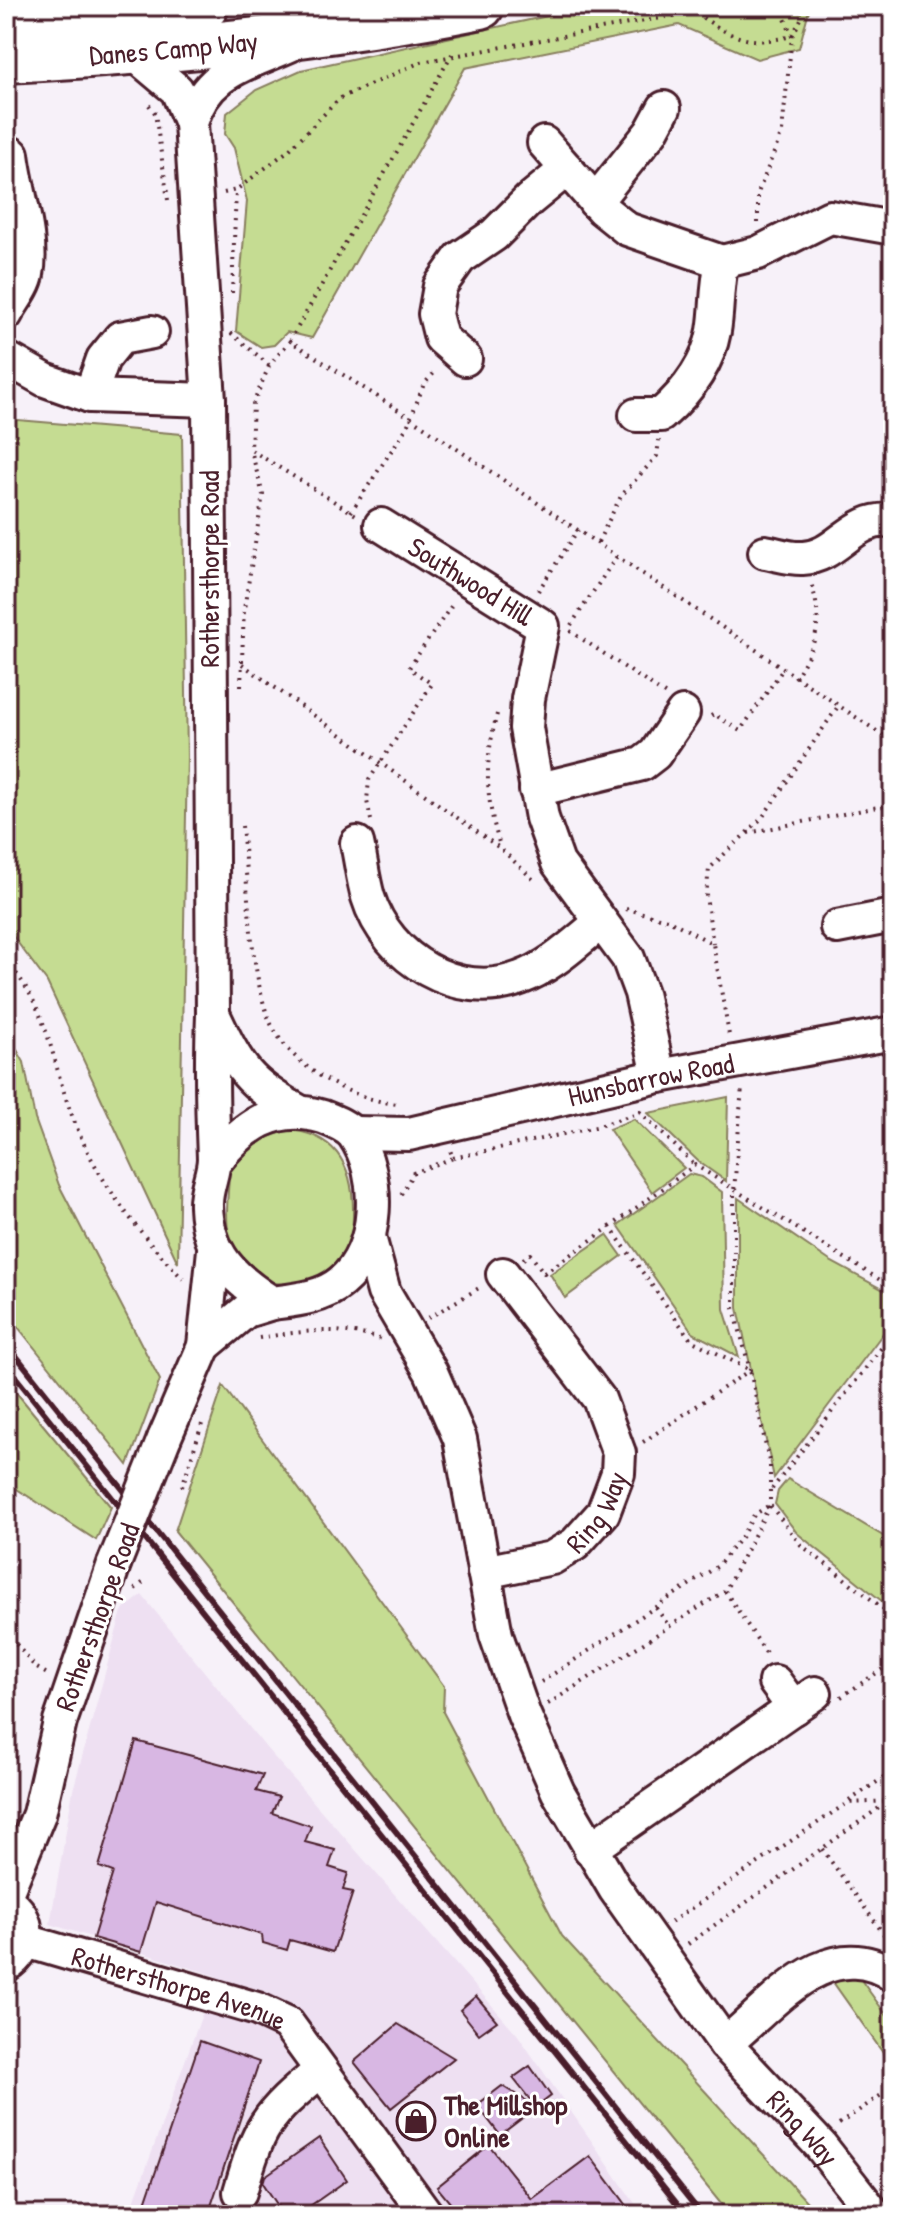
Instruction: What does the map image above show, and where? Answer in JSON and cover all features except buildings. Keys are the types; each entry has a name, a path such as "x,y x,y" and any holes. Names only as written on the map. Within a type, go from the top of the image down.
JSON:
{"highway":[{"name":"Danes Camp Way","path":"6,17 206,6"},
{"name":"Danes Camp Way","path":"6,60 138,74 313,35 481,6"}],"street":[{"path":"191,123 197,103 217,78 313,35"},
{"name":"Rothersthorpe Road","path":"6,1894 39,1814 70,1687 114,1564 204,1346 211,1305 214,1250 206,1205 214,1163 210,1093 213,1015 209,400 191,123 177,90 138,74"},
{"path":"595,202 651,132 664,108"},
{"path":"544,143 595,202 627,229 722,262 758,253 830,217 893,228"},
{"path":"6,314 28,276 25,217 16,195 12,154"},
{"path":"460,355 441,338 435,314 440,286 460,258 494,235 529,200 567,169"},
{"path":"649,415 681,397 704,362 714,332 716,284 722,262"},
{"path":"90,396 103,359 120,338 152,332"},
{"path":"6,358 45,380 90,396 209,400"},
{"path":"765,552 804,559 829,548 870,520 893,521"},
{"name":"Southwood Hill","path":"381,525 543,626 528,699 526,728 536,790 558,863 608,912 628,958 641,993 659,1076"},
{"path":"536,790 642,764 655,754 683,713"},
{"path":"357,843 368,899 383,929 402,952 429,971 458,982 491,985 520,979 548,964 608,912"},
{"path":"837,927 893,916"},
{"name":"Rothersthorpe Road","path":"213,1015 237,1065 264,1092 298,1111 335,1121 353,1133"},
{"name":"Hunsbarrow Road","path":"353,1133 405,1119 893,1033"},
{"name":"Rothersthorpe Road","path":"214,1163 235,1136 254,1122 298,1111"},
{"path":"370,1178 405,1119"},
{"path":"204,1346 246,1311 327,1291 342,1282 362,1257 369,1237 370,1178 353,1133"},
{"name":"Ring Way","path":"369,1237 384,1292 415,1326 460,1439 496,1635 521,1705 558,1792 590,1849 725,2044 816,2140 875,2215"},
{"path":"214,1250 227,1271 272,1303"},
{"name":"Ring Way","path":"484,1572 552,1558 575,1544 592,1528 613,1493 618,1459 613,1429 599,1399 503,1274"},
{"path":"327,1291 415,1326"},
{"path":"590,1849 804,1700 775,1682"},
{"path":"6,1901 22,1916 16,1953"},
{"name":"Rothersthorpe Avenue","path":"16,1953 257,2009 287,2023 319,2072 427,2215"},
{"path":"725,2044 810,1973 829,1962 851,1959 887,1971"},
{"path":"240,2192 253,2146 264,2124 279,2105 319,2072"}],"path":[{"path":"780,6 792,36"},
{"path":"758,253 758,193 782,132 792,36 801,19 801,6"},
{"path":"138,74 155,113 166,200 197,201 236,190 289,150 340,98 421,62 694,12 739,39 761,43 792,36"},
{"path":"240,695 244,609 263,495 251,450 253,404 269,365 290,341 452,54"},
{"path":"232,301 236,190"},
{"path":"230,333 269,365"},
{"path":"290,341 598,542 893,742"},
{"path":"351,512 407,427 424,384 460,355"},
{"path":"598,542 621,496 657,456 649,415"},
{"path":"251,450 351,512 381,525"},
{"path":"522,614 578,530"},
{"path":"564,642 568,630 617,555"},
{"path":"795,678 813,649 820,610 804,559"},
{"path":"357,843 371,824 367,801 369,780 432,684 409,668 468,580"},
{"path":"568,630 661,691 683,713 706,721 714,714 740,731 783,669"},
{"path":"242,664 501,849 541,886"},
{"path":"501,700 487,752 485,775 501,849"},
{"path":"521,1705 669,1626 725,1591 770,1505 770,1466 734,1308 734,1062 721,1047 730,1040 706,896 709,869 762,818 839,705"},
{"path":"746,834 893,804"},
{"path":"241,822 256,962 267,1016 288,1048 327,1081 405,1119"},
{"path":"608,912 667,919 713,944"},
{"path":"6,961 29,986 43,1015 57,1078 76,1128 100,1174 142,1237 211,1305"},
{"path":"453,1158 596,1127 640,1112 695,1165 893,1288"},
{"path":"415,1326 503,1274 530,1254 544,1273 695,1165"},
{"path":"610,1227 691,1340 750,1370"},
{"path":"770,1491 893,1333"},
{"path":"618,1459 750,1370"},
{"path":"521,1705 549,1680 718,1566 754,1515 770,1505"},
{"path":"770,1505 801,1545 893,1616"},
{"path":"725,1591 767,1651 775,1682"},
{"path":"656,1608 669,1626"},
{"path":"6,1632 35,1667 70,1687"},
{"path":"804,1700 824,1708 893,1662"},
{"path":"649,1937 893,1771"},
{"path":"847,1803 890,1802"},
{"path":"680,1950 890,1802"},
{"path":"822,1849 886,1937 887,1971"},
{"path":"816,2140 893,2087"}],"shaded area":[{"path":"142,1595 267,1749 517,2034 643,2215 129,2215 216,1976 50,1924 73,1790 122,1611"}],"green space":[{"path":"593,6 810,6 799,48 757,59 679,25 465,68 312,338 287,332 274,345 261,347 236,331 247,201 234,148 225,134 227,113 256,90 301,70"},
{"path":"6,419 182,434 187,757 178,1263 47,982 6,927"},
{"path":"6,1031 24,1062 35,1119 59,1185 160,1380 128,1465 6,1312"},
{"path":"728,1097 726,1181 699,1162 648,1113"},
{"path":"634,1119 684,1168 652,1192 609,1129"},
{"path":"288,1130 320,1139 340,1157 350,1183 353,1215 350,1242 336,1266 313,1280 286,1284 265,1279 242,1262 229,1238 227,1209 230,1165 252,1143"},
{"path":"689,1174 702,1177 722,1192 724,1309 739,1357 693,1333 618,1225"},
{"path":"738,1198 830,1261 893,1295 893,1320 774,1478 738,1308"},
{"path":"607,1235 622,1256 565,1298 550,1274"},
{"path":"6,1380 111,1507 96,1540 6,1482"},
{"path":"223,1386 444,1686 443,1712 562,1936 819,2215 730,2215 175,1531"},
{"path":"788,1479 893,1542 893,1610 797,1533 775,1504 778,1491"},
{"path":"852,1977 861,1980 893,2024 893,2067 833,1982"}],"railway":[{"path":"6,1343 702,2215"},
{"path":"6,1365 686,2215"}],"place":[{"name":"The Millshop Online","path":"416,2121"}]}
